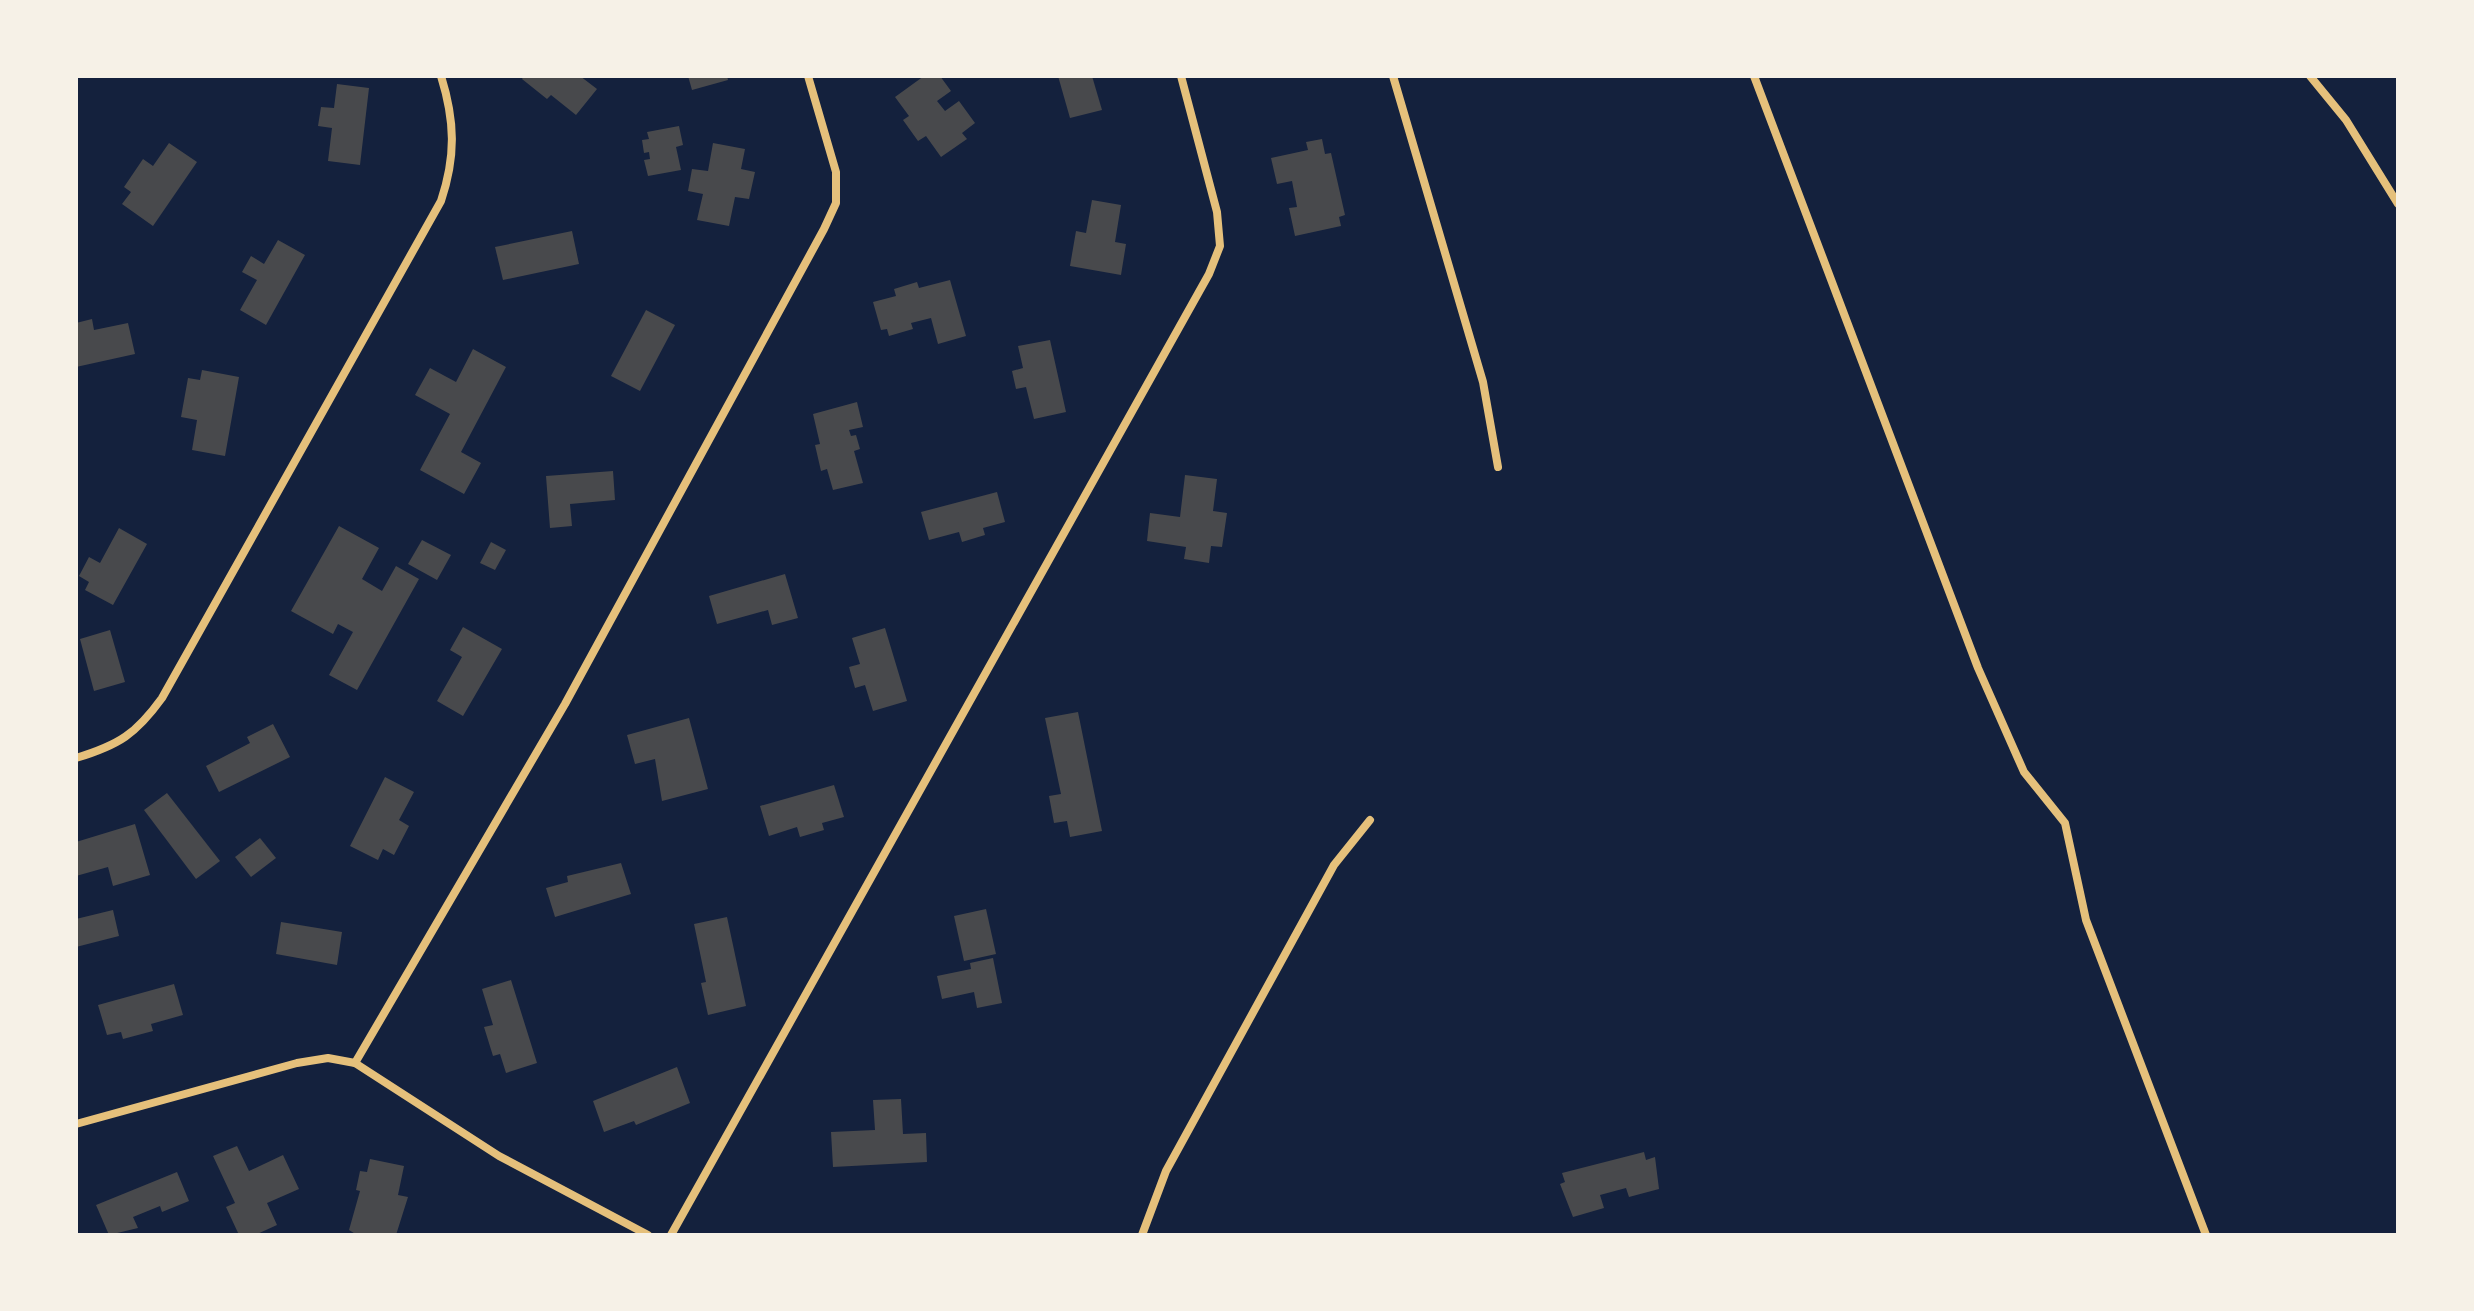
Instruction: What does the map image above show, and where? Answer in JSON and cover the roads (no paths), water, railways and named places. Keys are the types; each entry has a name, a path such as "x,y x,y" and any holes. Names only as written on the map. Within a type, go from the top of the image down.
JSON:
{"street":[{"path":"76,758 116,745 140,728 162,698 441,201 454,155 454,131 441,76"},
{"path":"355,1063 565,704 836,203 836,172 808,76"},
{"path":"671,1235 1209,274 1220,246 1217,212 1181,76"},
{"path":"1393,76 1483,382 1498,467"},
{"path":"1754,76 1978,668 2024,772 2065,823 2086,920 2206,1235"},
{"path":"2310,76 2346,120 2398,204"},
{"path":"1142,1235 1166,1171 1334,865 1370,820"},
{"path":"76,1124 297,1063 328,1058 355,1063 499,1156 648,1235"}]}
